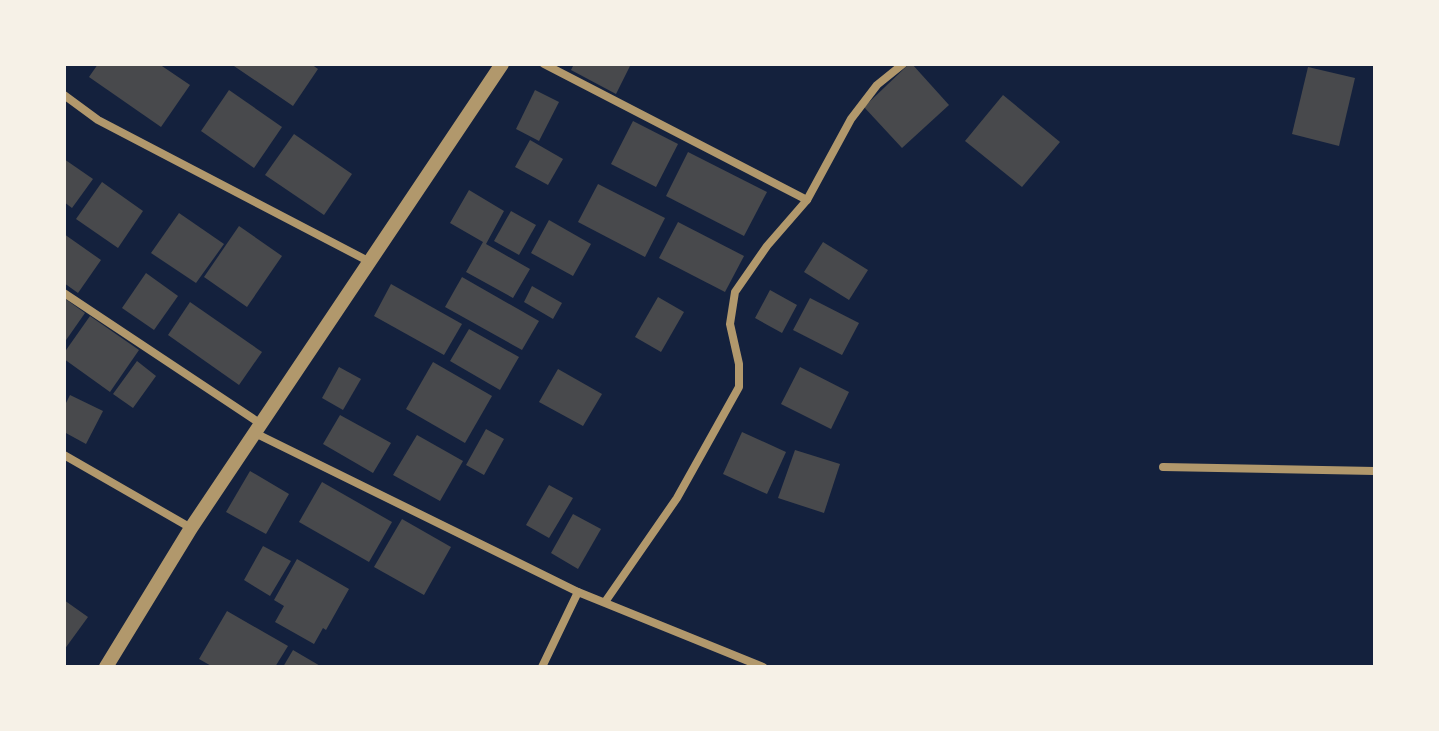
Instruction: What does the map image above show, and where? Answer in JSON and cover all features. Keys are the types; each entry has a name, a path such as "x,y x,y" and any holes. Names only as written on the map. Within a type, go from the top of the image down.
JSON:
{"street":[{"path":"106,667 191,528 502,64"},
{"path":"544,64 807,200"},
{"path":"605,602 677,498 739,387 739,364 730,324 735,292 767,246 807,200 851,119 877,85 903,64"},
{"path":"64,95 98,120 370,262"},
{"path":"64,293 258,428 578,592 763,667"},
{"path":"64,455 191,528"},
{"path":"1163,467 1375,471"},
{"path":"542,667 578,592"}],"building":[{"path":"98,64 159,64 190,85 161,127 89,77"},
{"path":"231,64 311,64 318,69 293,106"},
{"path":"574,64 631,64 616,94 571,70"},
{"path":"909,64 949,105 902,148 864,107"},
{"path":"1308,67 1355,78 1339,146 1292,134"},
{"path":"229,90 282,127 254,168 201,131"},
{"path":"535,90 559,102 539,141 516,129"},
{"path":"1003,95 1060,142 1022,187 965,141"},
{"path":"633,121 678,144 656,187 611,164"},
{"path":"294,134 352,174 324,215 265,175"},
{"path":"530,140 563,159 548,185 515,167"},
{"path":"688,152 767,192 744,236 666,196"},
{"path":"64,159 93,179 72,208 64,202"},
{"path":"102,182 143,211 118,248 76,219"},
{"path":"598,184 665,218 645,257 578,222"},
{"path":"469,190 504,211 486,244 530,269 513,298 466,272 483,242 450,223"},
{"path":"511,211 536,225 519,255 494,241"},
{"path":"179,213 224,244 196,283 151,253"},
{"path":"549,220 591,244 573,276 531,253"},
{"path":"678,222 744,256 725,292 659,258"},
{"path":"239,226 282,256 247,307 204,277"},
{"path":"64,234 101,260 78,293 64,283"},
{"path":"823,242 868,270 849,300 804,272"},
{"path":"146,273 178,296 154,330 122,308"},
{"path":"462,277 539,321 522,350 445,307"},
{"path":"391,284 462,324 444,355 374,316"},
{"path":"532,286 562,303 553,319 524,302"},
{"path":"770,290 797,305 782,333 755,318"},
{"path":"658,297 684,312 661,352 635,337"},
{"path":"64,298 85,313 64,343"},
{"path":"810,298 859,323 842,355 793,330"},
{"path":"190,302 262,352 239,385 168,335"},
{"path":"90,316 139,350 110,392 64,359 64,353"},
{"path":"469,329 519,357 500,390 450,361"},
{"path":"137,361 156,376 133,408 113,394"},
{"path":"433,362 492,396 465,443 406,409"},
{"path":"339,367 361,379 343,410 322,398"},
{"path":"800,367 849,392 831,429 781,404"},
{"path":"558,369 602,394 583,426 539,402"},
{"path":"70,395 103,411 86,444 64,432 64,407"},
{"path":"340,415 391,443 373,473 323,444"},
{"path":"486,429 504,439 484,475 466,465"},
{"path":"742,432 786,452 767,494 723,474"},
{"path":"417,435 463,461 440,501 393,475"},
{"path":"795,450 840,464 824,513 778,498"},
{"path":"250,471 289,494 266,534 226,512"},
{"path":"322,482 392,522 369,562 299,522"},
{"path":"549,485 573,498 549,538 526,525"},
{"path":"573,514 601,529 578,569 551,553"},
{"path":"402,519 451,547 424,595 374,567"},
{"path":"263,546 291,561 270,596 244,580"},
{"path":"297,559 349,589 326,630 323,628 314,644 275,622 284,606 274,600"},
{"path":"64,600 88,617 64,650"},
{"path":"227,611 288,646 275,667 213,667 199,659"},
{"path":"293,650 322,667 283,667"}]}
